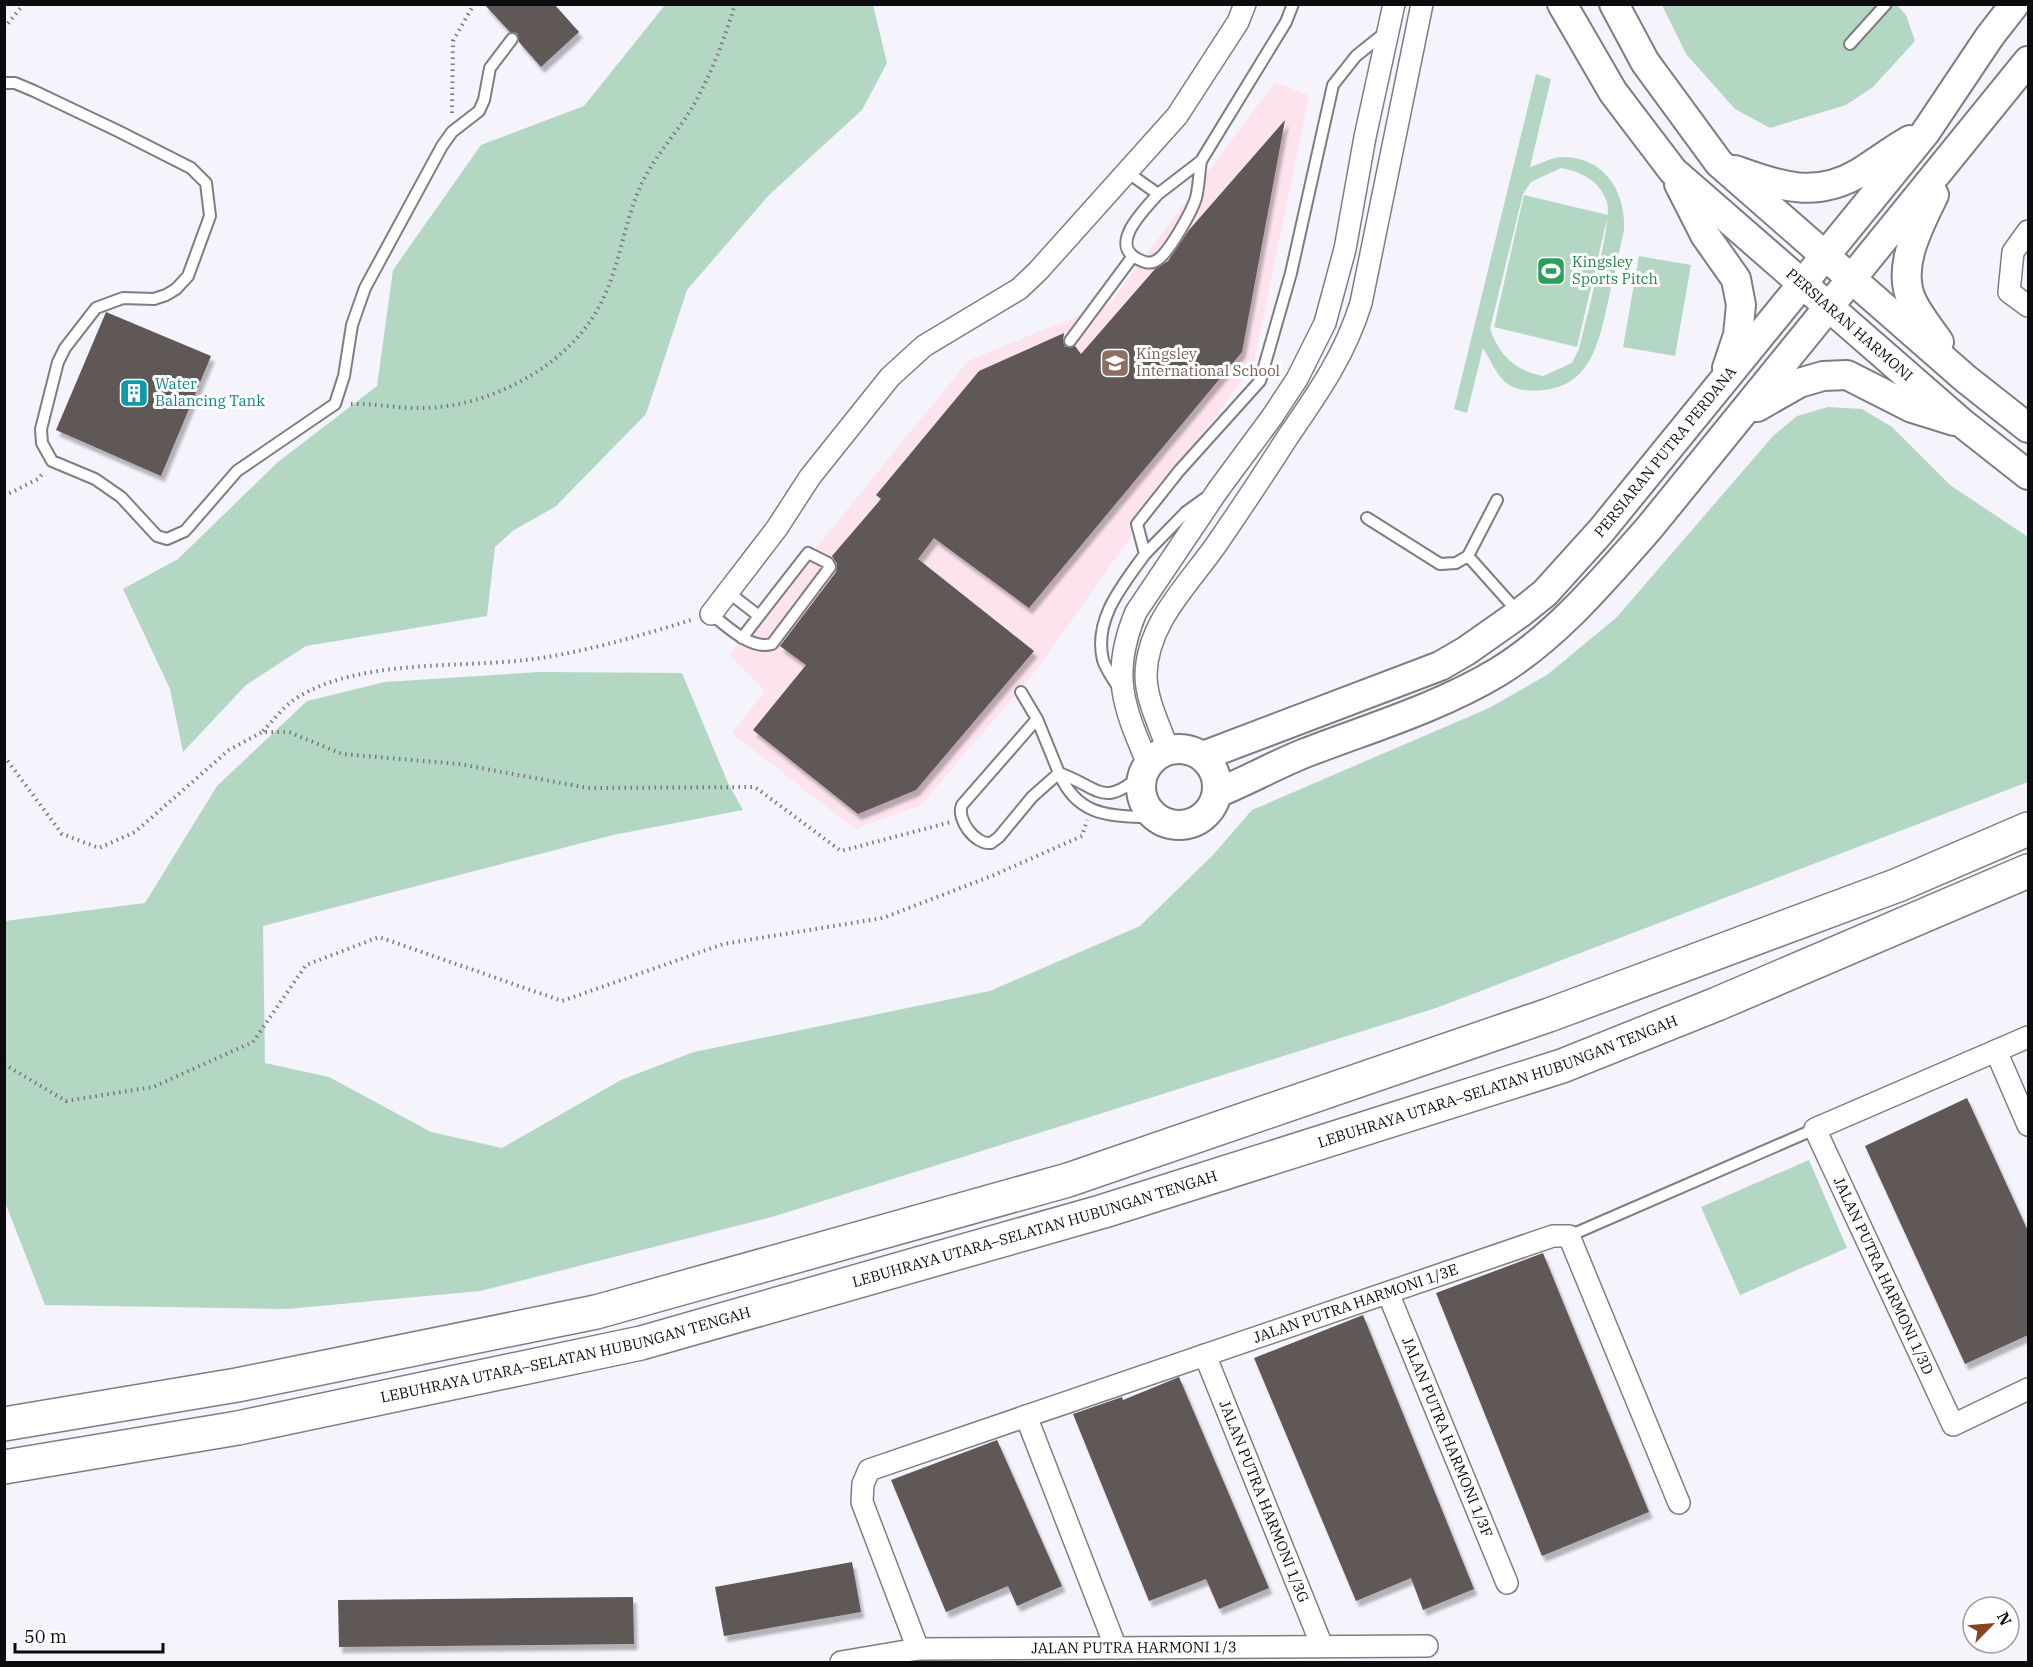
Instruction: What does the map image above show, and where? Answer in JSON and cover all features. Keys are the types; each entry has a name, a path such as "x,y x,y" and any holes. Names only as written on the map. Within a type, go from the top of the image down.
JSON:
{"highway":[{"path":"4,1424 237,1385 596,1312 1068,1180 1417,1062 1702,960 1898,885 2028,829"},
{"name":"LEBUHRAYA UTARA–SELATAN HUBUNGAN TENGAH","path":"4,1467 238,1428 641,1343 1104,1210 1562,1066 1717,1004 2028,871"}],"main road":[{"path":"1562,4 1613,93 1673,171 1705,235 1736,279 1741,305 1738,335 1720,385"},
{"path":"1614,4 1645,62 1719,164 1966,379 2028,428"},
{"path":"1990,36 2002,4"},
{"name":"PERSIARAN PUTRA PERDANA","path":"1203,756 1440,666 1466,651 1545,593 1601,531 1925,133 1990,36 2015,4"},
{"path":"1217,793 1277,764 1422,710 1499,671 1543,639 1604,580 1742,417 2028,61"},
{"path":"1719,164 1775,184 1809,189 1831,186 1859,173 1895,148 1925,133"},
{"path":"1951,158 1911,248 1906,278 1912,301 1966,379"},
{"name":"PERSIARAN HARMONI","path":"1673,171 1962,423 2028,475"},
{"path":"1742,417 1798,383 1822,376 1847,375 1912,408 1962,423"},
{"path":"1180,748 1203,756 1215,773 1217,793 1205,815 1194,822 1168,824 1157,818 1144,802 1141,783 1153,762 1180,748"}],"street":[{"path":"711,614 777,528 810,477 890,377 924,346 1019,289 1038,271 1177,116 1238,22 1245,4"},
{"path":"1153,762 1131,725 1122,695 1124,639 1136,612 1218,490 1291,388 1325,323 1346,249 1365,137 1394,4"},
{"path":"1153,762 1150,698 1146,675 1153,637 1163,617 1217,543 1334,368 1351,336 1361,303 1422,4"},
{"path":"2028,231 2013,252 2009,292 2028,306"},
{"path":"1815,1129 2028,1037"},
{"path":"1996,1051 2028,1125"},
{"name":"JALAN PUTRA HARMONI 1/3D","path":"1815,1129 1953,1425 2028,1389"},
{"name":"JALAN PUTRA HARMONI 1/3E","path":"918,1649 862,1502 862,1484 869,1470 1553,1236 1569,1236"},
{"path":"1569,1236 1679,1503"},
{"name":"JALAN PUTRA HARMONI 1/3F","path":"1388,1293 1508,1583"},
{"name":"JALAN PUTRA HARMONI 1/3G","path":"1205,1355 1322,1646"},
{"path":"1026,1416 1116,1648"},
{"name":"JALAN PUTRA HARMONI 1/3","path":"842,1662 918,1649 1427,1646"}],"lane":[{"path":"1201,161 1196,199 1167,250 1157,261 1146,263 1132,256 1126,243 1128,231 1158,194 1201,161 1286,22 1293,4"},
{"path":"1850,44 1886,4"},
{"path":"1145,554 1137,525 1179,471 1260,381 1291,273 1333,85 1356,56 1390,29"},
{"path":"4,83 15,83 34,91 183,164 206,183 209,192 210,216 188,276 176,289 154,299 123,298 96,308 65,348 52,378 41,429 42,443 52,461 95,478 121,497 157,536 167,539 185,531 237,471 335,404 344,376 352,325 365,288 452,132 479,111 484,100 490,68 512,39"},
{"path":"1127,172 1158,194"},
{"path":"1070,341 1132,256"},
{"path":"1122,695 1103,662 1100,643 1102,624 1117,594 1145,554 1186,512 1218,490"},
{"path":"1367,518 1440,564 1456,563 1468,556 1497,500"},
{"path":"711,614 742,638 767,646 772,644 830,567 828,563 808,553 742,638"},
{"path":"1468,556 1520,613"},
{"path":"728,592 759,616"},
{"path":"1021,692 1037,719 1065,786 1091,810 1102,815 1157,818"},
{"path":"1037,719 962,805 959,813 960,820 980,842 991,843 999,837 1032,797 1059,773"},
{"path":"1059,773 1076,779 1090,790 1104,794 1127,788 1153,762"},
{"path":"1569,1236 1815,1129"}],"path":[{"path":"4,28 24,4"},
{"path":"452,132 453,41 474,4"},
{"path":"335,404 377,403 423,408 460,404 508,386 556,358 581,333 603,301 626,221 642,182 689,112 704,84 735,4"},
{"path":"4,496 38,479 52,461"},
{"path":"4,756 62,834 99,848 135,832 229,750 262,732 295,700 339,680 395,668 528,660 624,639 711,614"},
{"path":"262,732 289,732 342,754 459,764 588,788 755,787 841,851 960,820"},
{"path":"4,1064 66,1101 153,1087 253,1042 306,965 379,937 562,1001 723,944 883,918 994,875 1082,836 1091,810"}],"shaded area":[{"path":"1275,82 1309,96 1254,362 1038,668 921,805 855,829 732,733 765,691 729,655 968,361 1111,302"}],"green space":[{"path":"665,5 873,5 887,63 862,110 769,195 687,290 646,414 555,507 514,530 495,547 487,616 306,646 246,685 183,752 170,689 123,589 178,559 278,462 377,386 393,270 481,145 584,106"},
{"path":"1662,5 1897,5 1906,15 1915,41 1873,87 1846,105 1770,128 1735,109 1686,54"},
{"path":"1536,74 1551,79 1530,167 1558,157 1590,163 1610,179 1621,202 1624,230 1602,328 1592,357 1584,369 1574,379 1544,390 1530,391 1511,386 1499,375 1483,348 1467,413 1454,409","holes":["1561,168 1583,175 1600,188 1607,202 1606,229 1579,349 1572,363 1543,376 1524,370 1509,360 1498,347 1490,329 1523,194 1531,182"]},
{"name":"Kingsley Sports Pitch","path":"1524,195 1608,215 1577,347 1494,327"},
{"path":"1639,256 1691,265 1675,356 1623,347"},
{"path":"1828,407 1862,409 1892,427 1950,485 2028,537 2028,782 1436,1008 772,1217 480,1291 287,1309 45,1305 5,1202 5,921 145,903 217,786 307,701 385,682 540,672 682,673 728,783 743,810 613,835 263,926 265,1063 329,1077 431,1132 502,1148 621,1080 694,1052 990,991 1140,926 1213,855 1252,810 1489,708 1547,675 1617,617 1773,436 1797,416"},
{"path":"1809,1160 1847,1248 1740,1295 1701,1207"}],"building":[{"path":"484,4 554,4 579,32 541,67 519,42 517,33 510,32"},
{"path":"1285,120 1242,352 1029,608 934,538 918,559 1034,651 916,790 858,814 753,730 806,665 780,646 836,572 837,564 832,556 881,499 876,495 979,371 1064,333 1065,347 1075,346 1081,354 1155,269 1168,261 1189,230"},
{"name":"Water Balancing Tank","path":"106,312 211,356 161,476 56,430"},
{"path":"1967,1098 2028,1231 2028,1335 1965,1364 1865,1146"},
{"path":"1543,1253 1649,1512 1542,1556 1436,1293"},
{"path":"1363,1315 1474,1589 1423,1610 1411,1578 1356,1601 1254,1358"},
{"path":"1179,1377 1269,1588 1219,1609 1206,1579 1149,1601 1073,1414 1122,1397 1123,1400"},
{"path":"997,1440 1062,1586 1017,1606 1008,1586 946,1612 891,1480"},
{"path":"852,1562 861,1612 724,1636 715,1587"},
{"path":"633,1597 634,1644 339,1647 338,1600"}],"place":[{"name":"Kingsley Sports Pitch","path":"1551,271"},
{"name":"Kingsley International School","path":"1115,363"},
{"name":"Water Balancing Tank","path":"134,393"}]}
